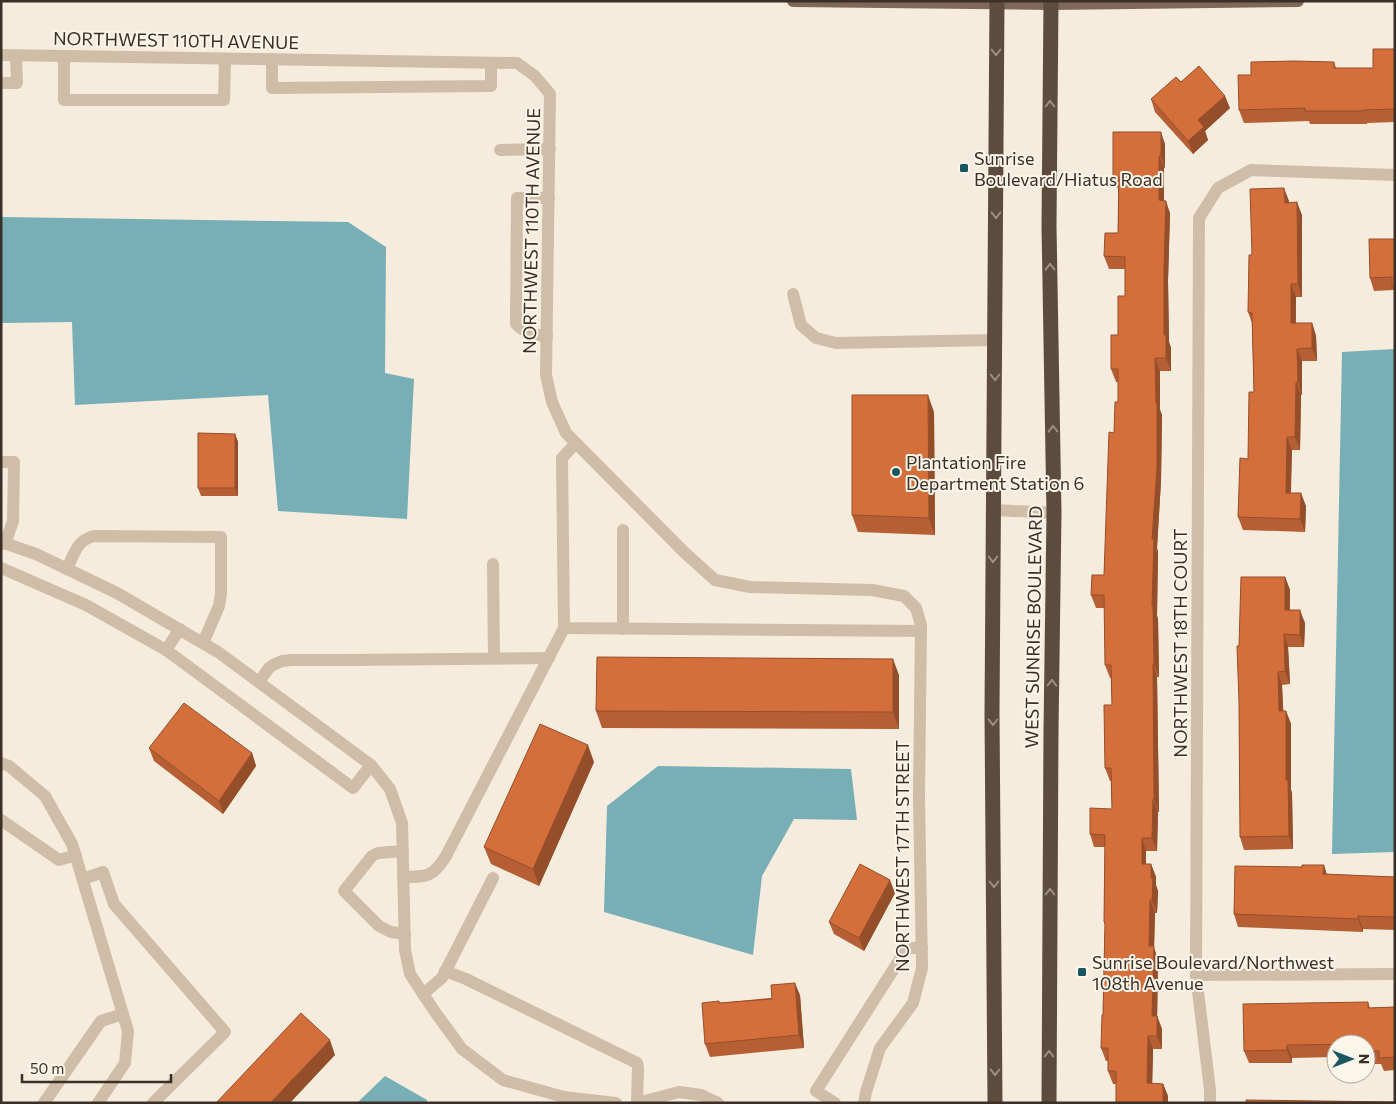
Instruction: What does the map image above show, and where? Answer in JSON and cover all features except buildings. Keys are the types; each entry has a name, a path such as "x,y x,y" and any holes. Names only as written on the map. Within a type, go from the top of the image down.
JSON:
{"highway":[{"path":"995,1103 992,723 997,2"},
{"name":"WEST SUNRISE BOULEVARD","path":"1049,1103 1054,513 1049,226 1051,3"}],"main road":[{"path":"793,1 1051,3 1298,1"}],"street":[{"name":"NORTHWEST 110TH AVENUE","path":"1,55 518,63 535,76 550,94 546,375 552,402 566,433 684,552 715,580 750,587 872,590 904,596 916,608 921,628"},
{"path":"1,83 16,83 16,56"},
{"path":"64,56 64,100 224,100 225,59"},
{"path":"272,59 272,88 491,86 491,63"},
{"path":"500,150 550,149"},
{"name":"NORTHWEST 18TH COURT","path":"1210,1103 1196,975 1198,218 1218,188 1251,170 1395,175"},
{"path":"547,336 537,336 528,333 516,324 517,198 549,198"},
{"path":"793,294 801,325 816,338 836,343 995,340"},
{"path":"403,877 423,877 439,868 564,628 562,458 576,443"},
{"path":"1,462 14,462 13,520 3,543 36,554 117,593 218,652 371,765 390,789 402,822 405,950 410,974 462,1049 503,1080 564,1097 616,1103"},
{"path":"994,510 1054,513"},
{"path":"623,530 623,629"},
{"path":"67,569 82,541 94,536 221,537 221,594 219,606 203,643"},
{"path":"494,564 494,658"},
{"path":"1,568 86,605 166,650 353,788 371,765"},
{"path":"564,628 921,628"},
{"name":"NORTHWEST 17TH STREET","path":"864,1103 880,1048 913,1003 922,968 919,796 921,628"},
{"path":"166,650 180,629"},
{"path":"259,682 273,665 282,661 292,660 549,658"},
{"path":"1,763 9,766 46,796 72,844 128,1031 125,1063 98,1103"},
{"path":"1,820 59,860 76,855"},
{"path":"403,851 378,853 372,856 344,891 379,926 391,932 405,934"},
{"path":"83,879 103,872 114,904 225,1032 153,1103"},
{"path":"423,994 442,978 493,878"},
{"path":"835,1103 816,1091 907,948 922,948"},
{"path":"446,971 637,1063 637,1103 678,1092 701,1095 718,1103"},
{"path":"1196,975 1395,974"},
{"path":"44,1103 101,1021 123,1014"}],"water":[{"path":"1,217 348,222 386,247 385,373 414,379 407,519 278,511 268,395 75,405 72,322 1,323"},
{"path":"1395,349 1395,852 1332,854 1342,352"},
{"path":"658,766 851,769 857,820 794,819 762,876 753,955 604,912 607,806"},
{"path":"385,1076 427,1100 427,1103 357,1103"}],"place":[{"name":"Sunrise Boulevard/Hiatus Road","path":"964,168"},
{"name":"Plantation Fire Department Station 6","path":"896,472"},
{"name":"Sunrise Boulevard/Northwest 108th Avenue","path":"1082,972"}]}
